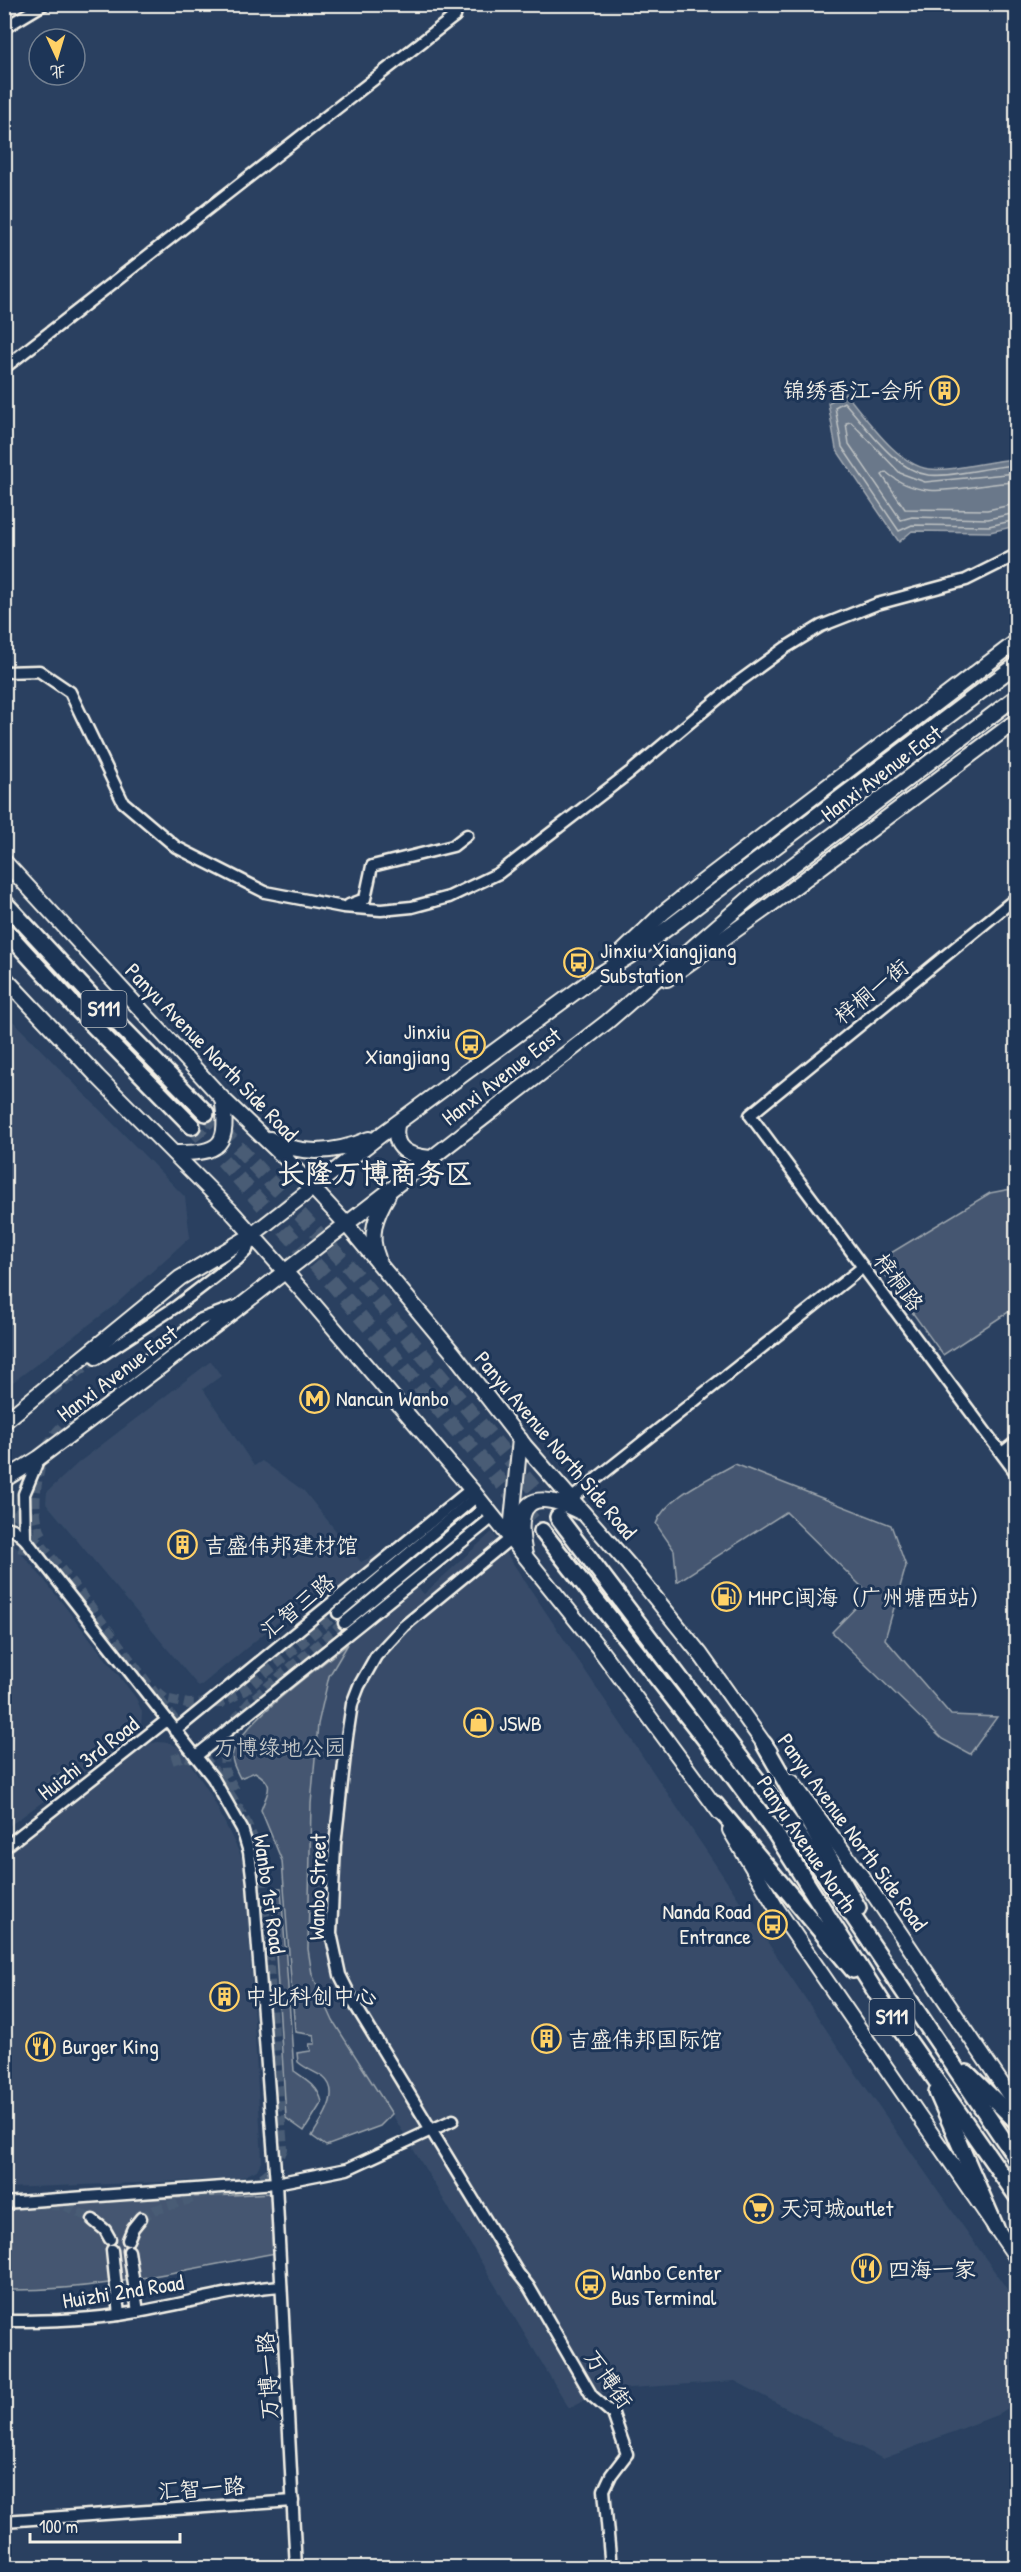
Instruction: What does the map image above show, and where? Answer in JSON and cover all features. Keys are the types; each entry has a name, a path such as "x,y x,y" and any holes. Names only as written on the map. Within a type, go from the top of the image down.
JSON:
{"highway":[{"name":"S111","path":"4,902 98,1003 206,1113"},
{"name":"S111","path":"4,929 78,1010 192,1126"},
{"name":"Panyu Avenue North","path":"558,1517 790,1823 1017,2158"},
{"name":"Panyu Avenue North","path":"542,1531 720,1757 768,1824 889,2013 1017,2195"},
{"path":"764,1744 879,1944 900,1987"},
{"path":"715,1804 889,2013"},
{"path":"943,2049 1017,2121"},
{"path":"923,2062 996,2228"}],"main road":[{"path":"597,976 664,912 1017,642"},
{"name":"Hanxi Avenue East","path":"4,1422 180,1278 252,1235 382,1134 597,976 636,952 1017,666"},
{"name":"Hanxi Avenue East","path":"4,1480 39,1458 346,1224 606,1022 752,896 1017,697"},
{"path":"606,1022 765,909 1017,721"},
{"name":"Panyu Avenue North Side Road","path":"4,861 222,1098 314,1188 346,1224 454,1354 520,1439 701,1655 862,1877 1017,2105"},
{"path":"4,977 285,1270 482,1502 598,1647 715,1804 777,1909 1017,2257"},
{"path":"174,1153 198,1154 216,1147 224,1136 226,1120 222,1098"},
{"path":"397,1125 395,1137 398,1143 414,1156 430,1158"},
{"path":"258,1132 289,1148 312,1152 358,1144 382,1134"},
{"path":"383,1268 372,1239 373,1227 393,1187"},
{"path":"510,1539 520,1439"},
{"path":"526,1558 520,1520 527,1507 539,1500 546,1500 584,1514"}],"street":[{"path":"4,28 44,4"},
{"path":"4,368 455,10 442,4"},
{"path":"4,672 39,671 70,692 123,802 176,847 265,892 343,907 381,910 412,907 449,897 500,873 629,772 737,683 785,648 821,626 877,604 966,580 1017,555"},
{"path":"343,907 365,899 372,866 453,846 467,835"},
{"name":"梓桐一街","path":"750,1115 1017,898"},
{"name":"梓桐路","path":"750,1115 1017,1473"},
{"path":"96,1359 177,1306 238,1259 247,1250 252,1235"},
{"path":"571,1499 863,1267"},
{"path":"114,1386 199,1320 241,1305"},
{"path":"4,1412 20,1409"},
{"path":"1002,1453 1017,1442"},
{"path":"25,1539 24,1494 39,1458"},
{"path":"338,1613 482,1502"},
{"path":"345,1623 482,1502"},
{"path":"196,1756 482,1502"},
{"name":"汇智三路","path":"175,1731 482,1502"},
{"path":"4,1527 13,1529 25,1539"},
{"name":"Wanbo 1st Road","path":"25,1539 213,1778 234,1813 249,1852 257,1918 276,2183"},
{"name":"Wanbo Street","path":"510,1539 418,1613 383,1648 359,1686 348,1728 335,1845 331,1933 340,1975 354,2003 518,2273 529,2287 592,2396 613,2414 627,2454 611,2475 604,2490 611,2568"},
{"name":"Huizhi 3rd Road","path":"4,1848 167,1720"},
{"path":"4,2203 276,2183 347,2169 453,2120"},
{"name":"万博一路","path":"276,2183 296,2568"},
{"path":"138,2312 128,2246 133,2228 141,2218"},
{"path":"93,2220 105,2230 111,2245 119,2315"},
{"name":"Huizhi 2nd Road","path":"4,2321 68,2321 119,2315 246,2288 281,2286"},
{"name":"汇智一路","path":"4,2521 293,2501"}],"shaded area":[{"path":"5,1013 185,1197 190,1237 115,1305 5,1388"},
{"path":"211,1361 221,1376 203,1389 254,1466 262,1461 304,1491 361,1562 383,1551 424,1594 492,1532 848,2062 1016,2302 1016,2403 997,2415 883,2459 735,2381 615,2389 592,2396 569,2408 392,2114 333,2021 312,1974 308,1949 307,1911 311,1804 318,1724 329,1676 348,1644 382,1598 360,1617 341,1598 317,1590 199,1687 46,1503 47,1492 78,1463"},
{"path":"5,1534 45,1581 136,1698 142,1712 141,1725 135,1735 5,1829"},
{"path":"170,1743 180,1748 211,1795 245,1864 262,2160 257,2170 239,2179 5,2188 5,1856 148,1744"}],"green space":[{"path":"1016,1188 1016,1307 943,1355 876,1262 990,1193"},
{"path":"735,1464 891,1525 906,1566 885,1639 951,1715 997,1717 970,1754 942,1739 832,1632 869,1594 786,1512 677,1582 674,1550 656,1524 661,1514 679,1497"},
{"name":"万博绿地公园","path":"348,1644 329,1676 318,1724 311,1804 308,1949 312,1974 333,2021 392,2114 380,2126 326,2146 312,2136 325,2115 331,2098 329,2083 298,2062 297,2053 311,2051 309,2044 315,2044 314,2035 295,2032 282,1861 261,1810 268,1793 268,1784 255,1772 240,1778 232,1755 239,1740 266,1710"},
{"path":"272,1888 281,1888 294,2071 315,2088 322,2102 304,2131 286,2118"},
{"path":"273,2193 276,2253 107,2283 39,2290 5,2290 4,2206"}],"water":[{"path":"845,393 882,438 905,459 917,466 929,469 949,469 1016,459 1016,526 990,532 912,531 899,542 836,449 828,403"}],"tunnel":[{"path":"206,1113 350,1268 558,1517"},
{"path":"192,1126 332,1283 542,1531"},
{"path":"40,1400 96,1359"},
{"path":"42,1535 36,1512 36,1498 44,1455 56,1433 69,1420 114,1386"},
{"path":"4,1499 88,1603 184,1733"},
{"path":"4,1548 12,1546 38,1551"},
{"path":"157,1692 165,1699 188,1704 221,1703 245,1690 338,1613"},
{"path":"235,1790 225,1773 224,1752 234,1721 251,1701 344,1623"},
{"path":"172,1760 184,1756 201,1761"},
{"path":"203,1757 237,1806 251,1832 261,1861 283,2149 270,2171 249,2185"},
{"path":"55,1775 68,1793"},
{"path":"184,2195 231,2190"},
{"path":"141,2218 155,2210 194,2198"},
{"path":"35,2204 66,2206 93,2220"}],"place":[{"name":"锦绣香江-会所","path":"945,390"},
{"name":"Jinxiu Xiangjiang Substation","path":"579,963"},
{"name":"Jinxiu Xiangjiang","path":"471,1044"},
{"name":"Nancun Wanbo","path":"315,1398"},
{"name":"吉盛伟邦建材馆","path":"183,1545"},
{"name":"MHPC闽海（广州塘西站）","path":"727,1597"},
{"name":"JSWB","path":"478,1723"},
{"name":"Nanda Road Entrance","path":"772,1924"},
{"name":"中北科创中心","path":"224,1996"},
{"name":"吉盛伟邦国际馆","path":"547,2039"},
{"name":"Burger King","path":"41,2046"},
{"name":"天河城outlet","path":"759,2208"},
{"name":"四海一家","path":"867,2269"},
{"name":"Wanbo Center Bus Terminal","path":"590,2285"}],"district":[{"name":"长隆万博商务区","path":"375,1173"}]}
